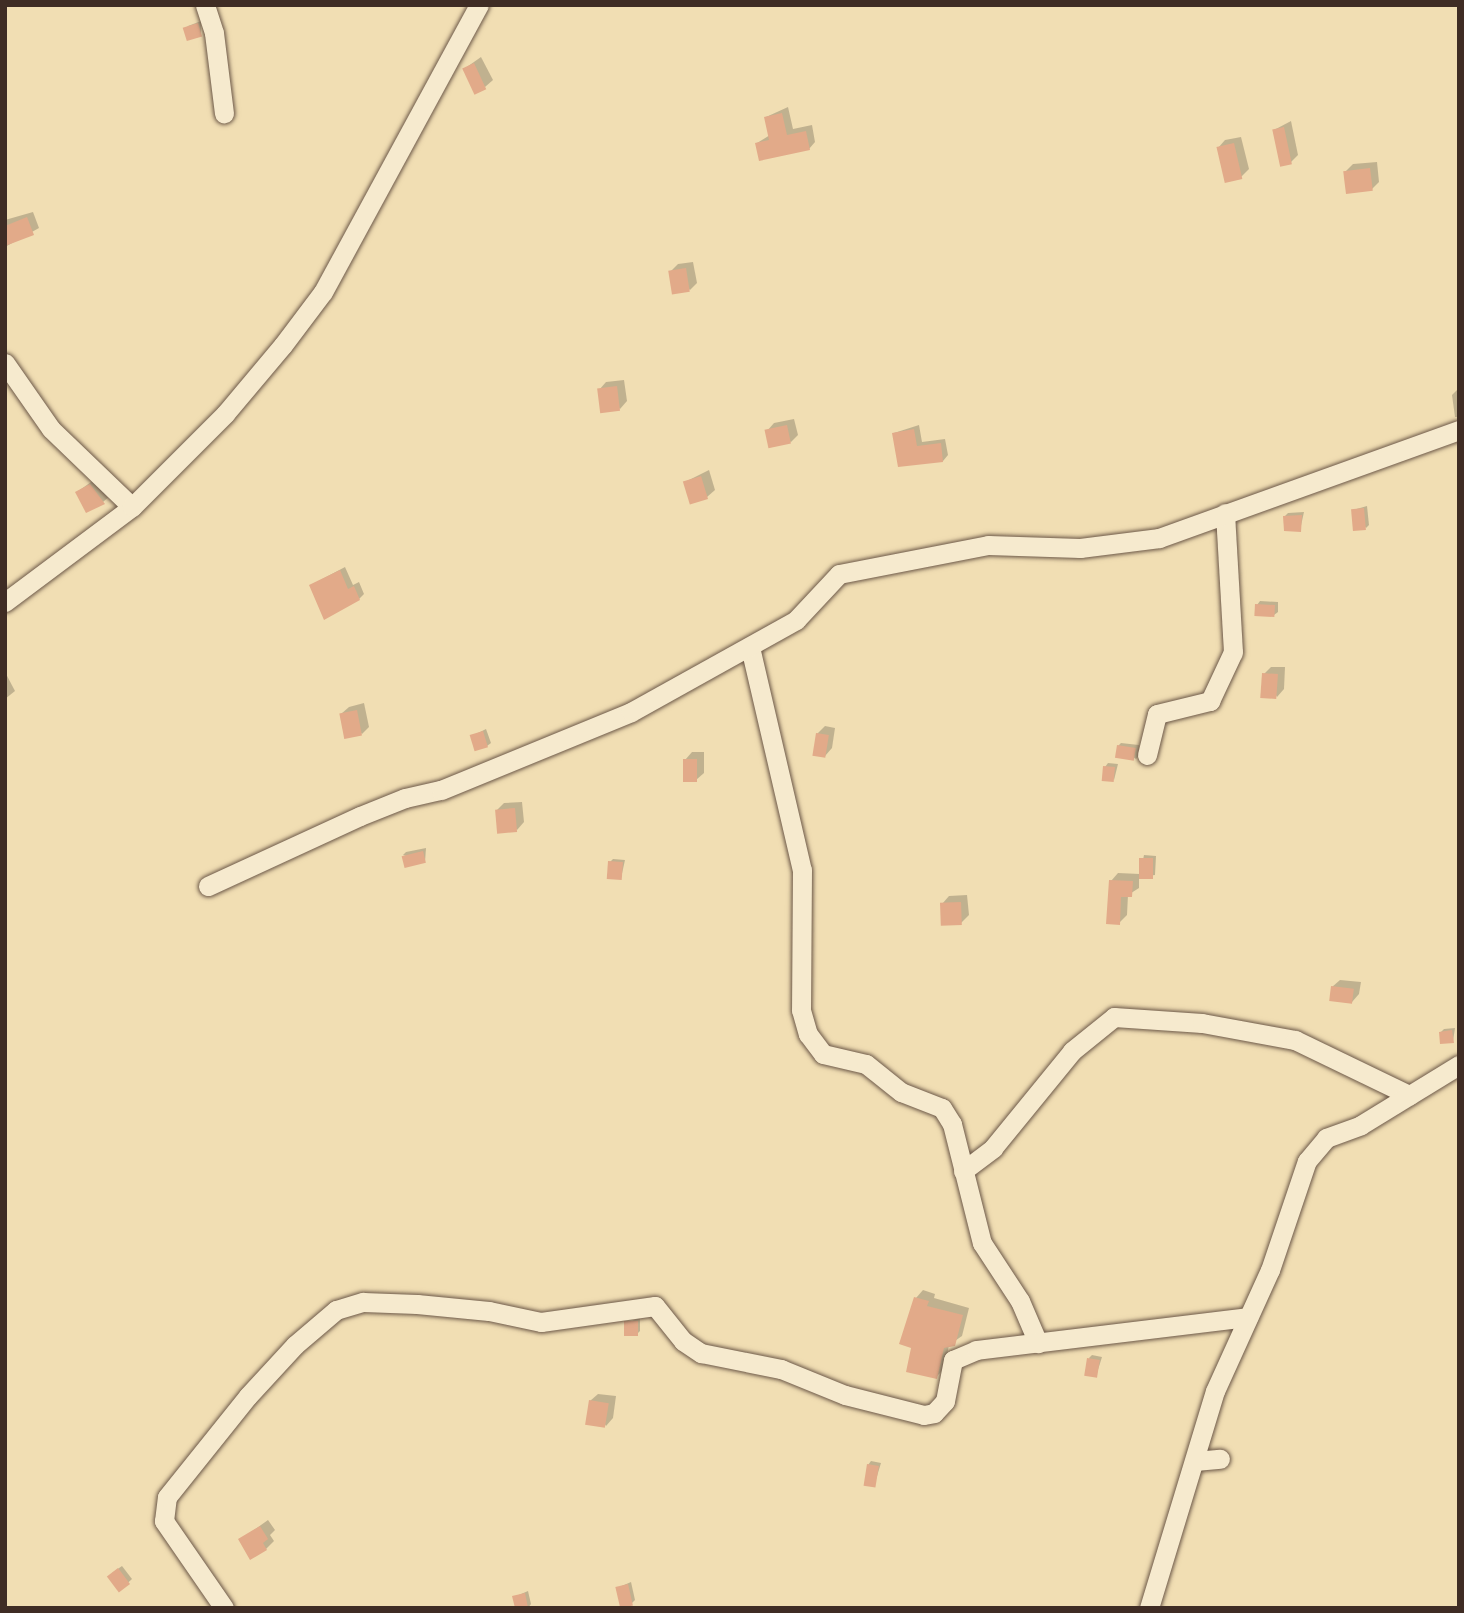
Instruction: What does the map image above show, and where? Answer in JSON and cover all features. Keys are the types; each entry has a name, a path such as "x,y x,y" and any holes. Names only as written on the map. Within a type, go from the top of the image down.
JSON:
{"street":[{"path":"205,5 214,33 224,113"},
{"path":"5,602 61,557 97,537 132,507 225,414 323,292 479,5"},
{"path":"5,363 51,429 132,507"},
{"path":"208,887 360,816 405,798 441,790 631,712 796,620 839,574 988,545 1080,548 1159,538 1459,430"},
{"path":"1147,754 1157,714 1210,701 1233,652 1225,513"},
{"path":"750,647 802,870 801,1010 808,1034 822,1054 866,1064 901,1092 942,1108 952,1124 982,1243 1020,1301 1038,1343"},
{"path":"963,1171 993,1148 1072,1051 1114,1017 1202,1023 1295,1040 1409,1095"},
{"path":"1149,1608 1215,1391 1270,1270 1300,1179 1315,1148 1325,1138 1361,1125 1459,1065"},
{"path":"224,1608 164,1521 167,1497 248,1396 295,1345 336,1310 363,1302 489,1311 541,1322 655,1306 683,1341 701,1353 781,1369 845,1395 924,1415 934,1413 945,1401 955,1358 976,1350 1248,1317"},
{"path":"1195,1461 1220,1459"}],"building":[{"path":"198,23 202,36 187,41 183,28"},
{"path":"474,63 486,89 474,95 462,68"},
{"path":"782,113 787,135 806,131 810,150 759,161 755,143 769,140 764,117"},
{"path":"1284,127 1292,164 1280,167 1272,129"},
{"path":"1234,143 1242,179 1225,183 1216,147"},
{"path":"1370,168 1373,191 1346,194 1343,171"},
{"path":"27,217 34,235 5,246 5,226"},
{"path":"686,268 690,292 672,295 668,271"},
{"path":"617,386 620,411 600,413 597,388"},
{"path":"787,425 791,444 768,448 765,430"},
{"path":"914,429 917,446 941,443 943,462 898,467 892,433"},
{"path":"701,476 708,499 690,505 683,482"},
{"path":"90,484 105,504 86,513 75,492"},
{"path":"1364,508 1366,530 1353,531 1351,509"},
{"path":"1302,515 1301,532 1284,531 1283,516"},
{"path":"340,570 348,589 354,586 360,600 324,620 309,585"},
{"path":"1255,604 1275,605 1274,617 1254,616"},
{"path":"1262,673 1278,674 1276,699 1260,698"},
{"path":"357,710 362,736 344,739 339,713"},
{"path":"483,731 488,747 475,751 470,735"},
{"path":"816,733 829,735 825,758 812,756"},
{"path":"1117,745 1136,748 1134,761 1115,758"},
{"path":"683,759 697,759 697,782 683,782"},
{"path":"1103,766 1115,767 1114,782 1102,781"},
{"path":"515,808 517,832 497,834 495,810"},
{"path":"423,851 426,863 405,868 402,856"},
{"path":"1139,858 1153,858 1153,879 1139,879"},
{"path":"608,861 623,862 622,880 607,879"},
{"path":"1109,880 1133,881 1132,897 1121,897 1120,925 1106,924"},
{"path":"961,902 962,925 941,926 940,903"},
{"path":"1331,986 1354,989 1352,1004 1329,1001"},
{"path":"1452,1030 1454,1043 1440,1044 1439,1032"},
{"path":"914,1297 929,1301 927,1306 963,1315 955,1346 944,1348 937,1379 906,1372 911,1348 899,1344"},
{"path":"624,1321 638,1321 638,1336 624,1336"},
{"path":"1087,1358 1100,1360 1097,1378 1084,1376"},
{"path":"589,1400 609,1403 605,1428 585,1425"},
{"path":"867,1464 879,1466 875,1488 864,1486"},
{"path":"260,1526 268,1539 263,1543 267,1550 250,1560 238,1539"},
{"path":"118,1568 130,1584 119,1592 107,1576"},
{"path":"628,1584 633,1605 620,1608 615,1587"},
{"path":"525,1593 528,1608 515,1608 512,1596"}]}
